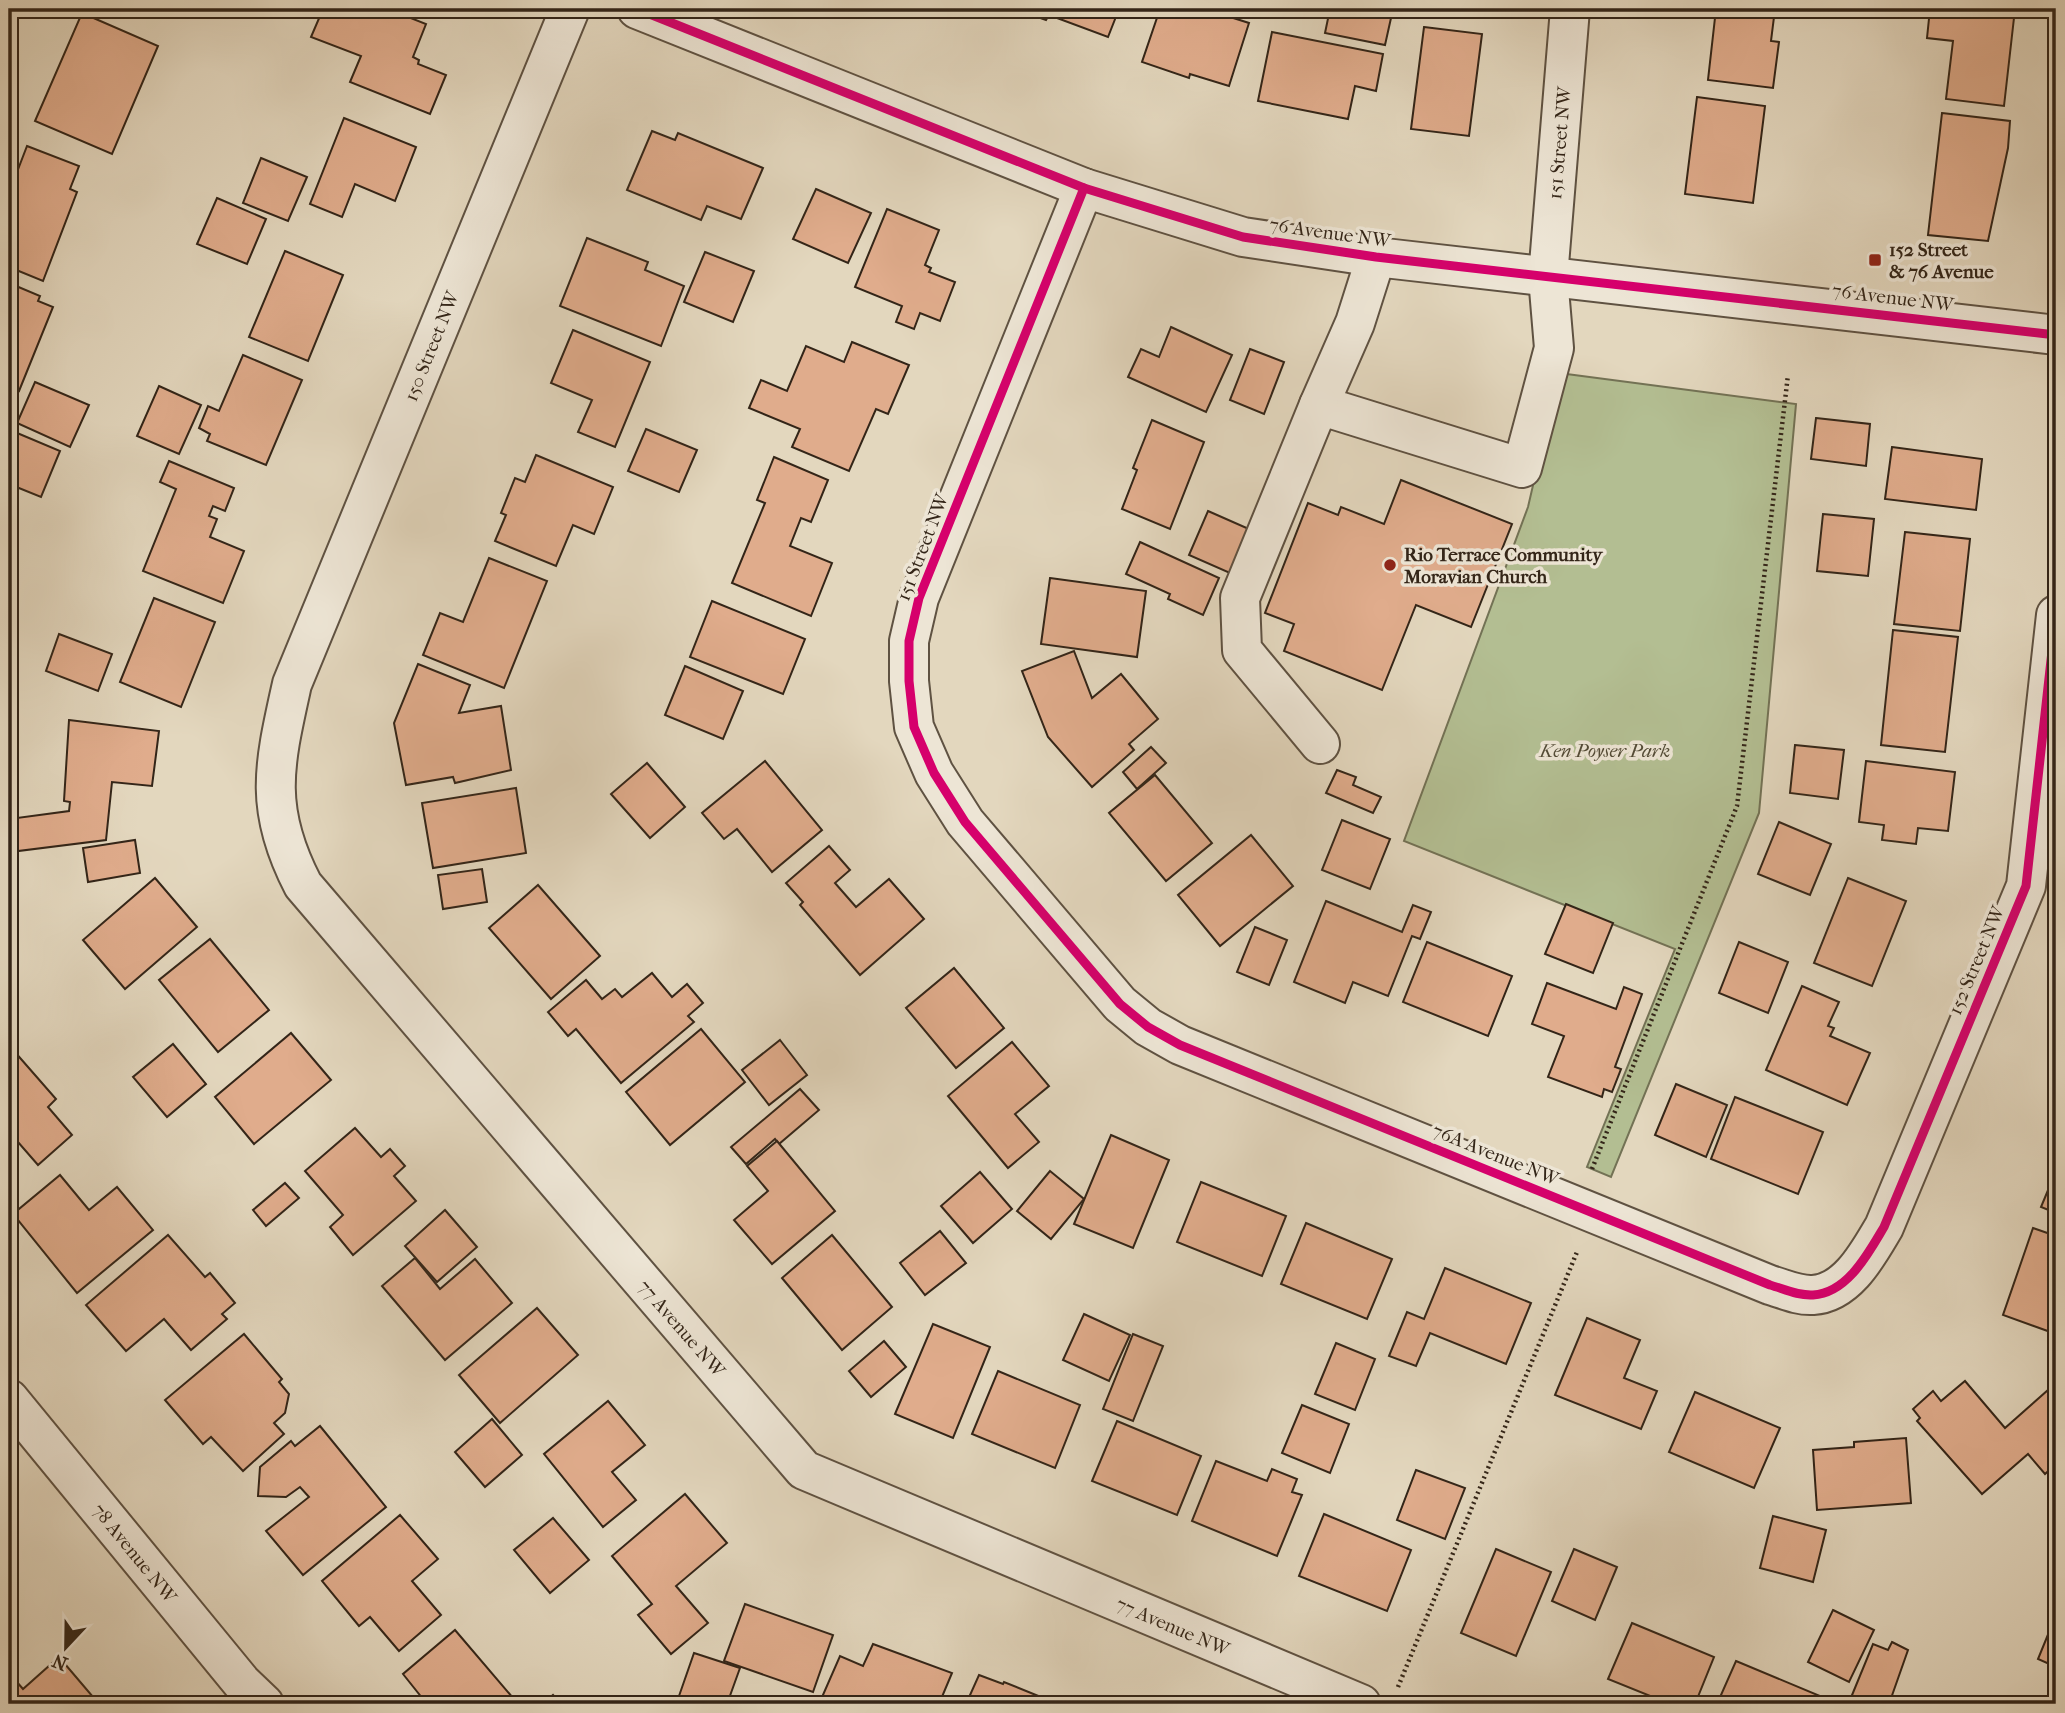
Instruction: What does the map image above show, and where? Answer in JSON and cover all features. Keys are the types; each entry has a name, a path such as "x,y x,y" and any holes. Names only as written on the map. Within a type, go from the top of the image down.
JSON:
{"street":[{"name":"150 Street NW","path":"292,684 570,9"},
{"name":"76 Avenue NW","path":"636,9 1084,188 1243,237 1376,257 2056,335"},
{"name":"151 Street NW","path":"1320,405 1522,468 1554,348 1548,277 1570,9"},
{"name":"151 Street NW","path":"1084,188 919,598 909,640 909,681 914,727 934,773 965,822 1093,975 1120,1004 1148,1027"},
{"path":"1320,744 1242,650 1240,598 1355,323 1376,257"},
{"name":"152 Street NW","path":"1835,1286 1854,1273 1884,1227 2026,886 2056,615"},
{"name":"77 Avenue NW","path":"292,684 275,764 276,807 286,853 303,886 804,1470 1361,1704"},
{"name":"76A Avenue NW","path":"1148,1027 1180,1045 1798,1294 1816,1295 1835,1286"},
{"name":"78 Avenue NW","path":"9,1399 242,1683 264,1704"}],"path":[{"path":"1396,1692 1592,1212 1591,1170 1737,806 1788,375"}],"green space":[{"name":"Ken Poyser Park","path":"1559,373 1796,404 1759,813 1611,1177 1587,1167 1675,949 1404,841 1528,507"}],"building":[{"path":"323,9 388,9 426,24 413,57 419,60 418,64 446,75 430,114 350,82 361,56 311,37"},
{"path":"1028,9 1119,9 1108,37 1049,15 1046,20 1026,13"},
{"path":"1160,9 1205,9 1249,23 1229,86 1190,74 1189,78 1142,62"},
{"path":"1330,9 1393,9 1385,45 1325,33"},
{"path":"1716,9 1775,9 1771,41 1779,42 1773,88 1708,80"},
{"path":"1930,9 2015,9 2004,106 1946,99 1953,41 1927,38"},
{"path":"82,13 158,46 112,154 35,121"},
{"path":"1424,27 1482,34 1469,136 1411,129"},
{"path":"1272,32 1383,54 1376,91 1355,86 1348,119 1258,101"},
{"path":"1697,97 1765,106 1753,203 1685,194"},
{"path":"1942,113 2010,121 2008,148 1988,241 1928,235"},
{"path":"344,118 416,147 395,201 355,184 342,217 310,204"},
{"path":"652,131 675,140 678,133 763,168 741,219 707,206 701,220 627,190"},
{"path":"27,146 79,166 70,189 77,192 43,281 9,267 9,193"},
{"path":"261,158 307,177 288,221 243,203"},
{"path":"816,189 871,213 848,263 793,239"},
{"path":"217,198 266,219 247,264 197,244"},
{"path":"887,209 939,230 925,265 931,268 929,272 955,282 940,321 920,313 914,329 896,322 902,306 855,287"},
{"path":"587,238 648,262 645,270 684,286 661,346 560,306"},
{"path":"285,251 343,275 308,361 249,337"},
{"path":"705,252 754,271 733,322 684,302"},
{"path":"9,283 40,296 38,301 53,307 19,391 9,386"},
{"path":"1171,327 1232,355 1206,412 1128,377 1141,349 1159,357"},
{"path":"573,330 650,362 615,447 578,432 592,400 551,383"},
{"path":"852,342 909,365 888,414 876,409 849,471 792,447 800,429 749,408 761,380 787,391 806,346 844,362"},
{"path":"1250,349 1284,362 1264,414 1230,400"},
{"path":"243,355 302,380 266,465 207,441 210,434 199,428 208,406 219,411"},
{"path":"35,382 89,405 70,447 17,423"},
{"path":"159,386 201,405 179,454 137,436"},
{"path":"1816,418 1870,424 1866,466 1811,459"},
{"path":"1152,420 1204,442 1170,529 1122,509 1137,470 1133,468"},
{"path":"646,429 697,450 679,492 628,471"},
{"path":"10,430 60,451 41,497 9,484"},
{"path":"1892,447 1982,459 1976,510 1885,499"},
{"path":"536,455 613,487 594,534 573,525 556,566 495,541 506,515 501,513 515,478 525,482"},
{"path":"774,457 828,480 811,522 801,518 790,546 832,563 811,616 732,583 765,503 757,500"},
{"path":"169,461 234,488 225,511 213,506 209,516 217,519 210,537 244,551 223,603 143,571 176,489 160,482"},
{"name":"Rio Terrace Community Moravian Church","path":"1401,480 1512,524 1471,627 1416,605 1382,690 1284,651 1294,624 1265,613 1308,503 1338,515 1341,507 1384,524"},
{"path":"1208,511 1258,533 1239,577 1189,555"},
{"path":"1823,514 1874,519 1868,576 1817,571"},
{"path":"1905,532 1970,539 1960,631 1894,624"},
{"path":"1140,542 1219,578 1203,615 1168,599 1170,594 1126,574"},
{"path":"489,558 547,581 504,688 423,655 440,613 463,622"},
{"path":"1050,578 1146,591 1137,657 1041,644"},
{"path":"154,598 215,622 181,707 120,682"},
{"path":"712,601 805,639 783,694 690,657"},
{"path":"1893,630 1958,637 1945,752 1881,745"},
{"path":"59,634 112,654 98,691 46,671"},
{"path":"1074,651 1092,698 1121,674 1158,719 1129,744 1134,750 1092,787 1048,737 1022,671"},
{"path":"418,664 470,685 459,713 501,706 511,770 455,783 453,777 406,785 394,723"},
{"path":"685,666 743,691 723,739 665,715"},
{"path":"69,720 159,731 152,786 112,782 106,840 10,852 9,819 69,811 70,802 64,801"},
{"path":"1795,745 1844,750 1838,799 1790,793"},
{"path":"1151,747 1166,763 1137,789 1123,772"},
{"path":"765,761 822,830 772,872 737,829 724,839 702,813"},
{"path":"1866,761 1955,772 1948,831 1918,828 1916,844 1882,840 1884,825 1859,822"},
{"path":"647,763 685,807 650,838 611,794"},
{"path":"1337,770 1356,777 1353,785 1381,797 1373,813 1326,793"},
{"path":"1155,775 1212,843 1166,881 1109,813"},
{"path":"516,788 526,853 433,868 422,803"},
{"path":"1342,820 1390,839 1370,889 1322,870"},
{"path":"1779,822 1831,844 1810,895 1758,874"},
{"path":"1251,835 1293,886 1220,946 1178,895"},
{"path":"135,840 140,873 88,882 83,848"},
{"path":"829,846 850,870 835,883 856,907 889,879 924,919 860,975 800,905 803,902 786,883"},
{"path":"482,869 487,902 443,909 438,875"},
{"path":"155,878 197,927 125,989 83,940"},
{"path":"1848,878 1906,901 1872,986 1814,963"},
{"path":"538,885 600,956 551,999 489,928"},
{"path":"1326,901 1402,932 1413,905 1431,912 1420,939 1412,936 1388,996 1353,982 1345,1003 1294,982"},
{"path":"1566,904 1613,923 1593,973 1545,954"},
{"path":"1255,927 1287,940 1269,985 1237,972"},
{"path":"210,939 269,1010 218,1052 159,980"},
{"path":"1427,942 1512,976 1488,1036 1403,1002"},
{"path":"1739,942 1788,962 1768,1013 1719,993"},
{"path":"954,968 1004,1028 956,1068 906,1008"},
{"path":"652,973 672,997 687,984 703,1003 688,1016 694,1022 621,1083 576,1029 568,1036 548,1012 586,980 602,999 615,989 622,997"},
{"path":"1547,983 1616,1009 1624,987 1642,994 1615,1067 1621,1069 1612,1092 1604,1089 1602,1097 1548,1077 1564,1036 1532,1024"},
{"path":"1802,986 1839,1002 1828,1026 1834,1028 1830,1036 1870,1053 1847,1105 1766,1070"},
{"path":"701,1029 745,1082 670,1145 626,1092"},
{"path":"291,1033 331,1080 254,1144 215,1097"},
{"path":"780,1040 807,1075 769,1105 742,1070"},
{"path":"1012,1042 1049,1086 1015,1114 1039,1142 1008,1168 948,1096"},
{"path":"173,1044 206,1084 167,1117 133,1077"},
{"path":"14,1051 56,1099 48,1107 72,1135 38,1165 11,1134 9,1136 9,1056"},
{"path":"1676,1084 1727,1105 1706,1157 1655,1135"},
{"path":"800,1089 819,1110 779,1144 775,1139 746,1164 731,1147"},
{"path":"1735,1097 1823,1132 1798,1194 1711,1159"},
{"path":"355,1128 381,1157 390,1149 405,1166 394,1176 416,1201 353,1255 330,1227 343,1215 305,1171"},
{"path":"1111,1135 1169,1160 1133,1248 1074,1224"},
{"path":"777,1141 835,1211 772,1264 734,1220 768,1191 747,1166"},
{"path":"1050,1171 1084,1199 1051,1239 1017,1211"},
{"path":"2056,1171 2056,1213 2041,1207"},
{"path":"980,1172 1012,1209 973,1243 941,1206"},
{"path":"60,1175 89,1210 117,1187 153,1230 77,1293 13,1214"},
{"path":"1201,1182 1286,1216 1262,1276 1177,1242"},
{"path":"285,1183 299,1198 266,1226 253,1210"},
{"path":"445,1210 477,1247 437,1282 405,1246"},
{"path":"1306,1223 1392,1259 1367,1319 1281,1284"},
{"path":"2033,1228 2056,1236 2056,1334 2003,1315"},
{"path":"940,1231 966,1263 925,1295 900,1263"},
{"path":"168,1235 205,1277 210,1273 235,1303 222,1314 227,1319 191,1350 164,1319 126,1351 86,1305"},
{"path":"832,1235 892,1307 842,1350 782,1278"},
{"path":"415,1258 440,1289 475,1259 512,1303 445,1360 382,1286"},
{"path":"1445,1268 1531,1303 1506,1364 1430,1333 1416,1366 1389,1356 1407,1312 1424,1319"},
{"path":"537,1308 578,1355 500,1423 459,1375"},
{"path":"1084,1314 1130,1335 1109,1381 1063,1360"},
{"path":"1587,1318 1640,1340 1624,1378 1657,1391 1641,1429 1555,1395"},
{"path":"933,1324 990,1347 953,1438 895,1414"},
{"path":"244,1334 282,1379 279,1382 289,1394 285,1413 274,1423 284,1434 243,1471 211,1437 203,1444 165,1400"},
{"path":"1133,1334 1163,1346 1133,1421 1103,1409"},
{"path":"884,1341 906,1367 871,1397 849,1371"},
{"path":"1336,1343 1375,1359 1355,1410 1315,1394"},
{"path":"998,1371 1080,1405 1055,1468 972,1434"},
{"path":"1965,1381 2005,1428 2048,1390 2056,1400 2056,1464 2045,1474 2028,1454 1982,1494 1917,1421 1920,1418 1913,1409 1933,1391 1941,1401"},
{"path":"1695,1392 1780,1428 1754,1488 1669,1452"},
{"path":"608,1401 645,1445 612,1472 636,1500 603,1527 544,1454"},
{"path":"1302,1405 1349,1424 1330,1473 1282,1453"},
{"path":"492,1419 522,1455 485,1487 455,1452"},
{"path":"1117,1421 1201,1456 1177,1515 1092,1481"},
{"path":"320,1426 386,1507 303,1575 266,1531 309,1497 300,1487 286,1497 258,1496 260,1467 291,1441 295,1446"},
{"path":"1906,1438 1911,1503 1817,1510 1813,1450 1854,1447 1854,1442"},
{"path":"1216,1461 1267,1481 1272,1469 1297,1479 1292,1492 1302,1495 1277,1556 1192,1521"},
{"path":"1416,1470 1465,1488 1445,1539 1397,1520"},
{"path":"685,1494 727,1543 676,1586 708,1623 671,1654 638,1615 652,1604 612,1556"},
{"path":"1324,1514 1411,1550 1387,1611 1299,1576"},
{"path":"400,1515 438,1559 412,1581 441,1615 399,1651 370,1617 359,1626 322,1581"},
{"path":"1773,1516 1826,1530 1813,1582 1760,1568"},
{"path":"553,1518 589,1560 550,1593 514,1550"},
{"path":"1496,1549 1551,1572 1516,1656 1461,1633"},
{"path":"1574,1549 1617,1567 1595,1620 1552,1601"},
{"path":"745,1604 833,1635 813,1692 724,1661"},
{"path":"1833,1610 1874,1630 1849,1682 1808,1662"},
{"path":"2056,1615 2056,1667 2038,1659"},
{"path":"1632,1623 1714,1657 1695,1704 1670,1704 1608,1679"},
{"path":"455,1630 513,1698 506,1704 427,1704 403,1674"},
{"path":"1892,1642 1908,1650 1889,1704 1861,1704 1850,1700 1873,1644 1888,1650"},
{"path":"873,1644 952,1673 939,1704 819,1704 840,1656 863,1666"},
{"path":"694,1653 740,1668 727,1704 703,1704 679,1696"},
{"path":"59,1657 99,1704 9,1704 9,1673 23,1689"},
{"path":"1736,1661 1820,1696 1817,1704 1717,1704"},
{"path":"979,1675 1003,1684 1004,1682 1058,1704 966,1704"},
{"path":"553,1695 561,1704 543,1704"},
{"path":"124,1697 130,1704 115,1704"}],"cycle path":[{"path":"637,9 1084,188 1243,237 1376,257 2056,335"},
{"path":"1084,188 919,598 909,641 909,681 914,727 934,773 965,822 1120,1004 1148,1027 1180,1045 1770,1285 1807,1295 1825,1293 1837,1287 1856,1270 1884,1227 2026,886 2056,615"}],"place":[{"name":"152 Street & 76 Avenue","path":"1875,260"},
{"name":"Rio Terrace Community Moravian Church","path":"1390,565"}]}
